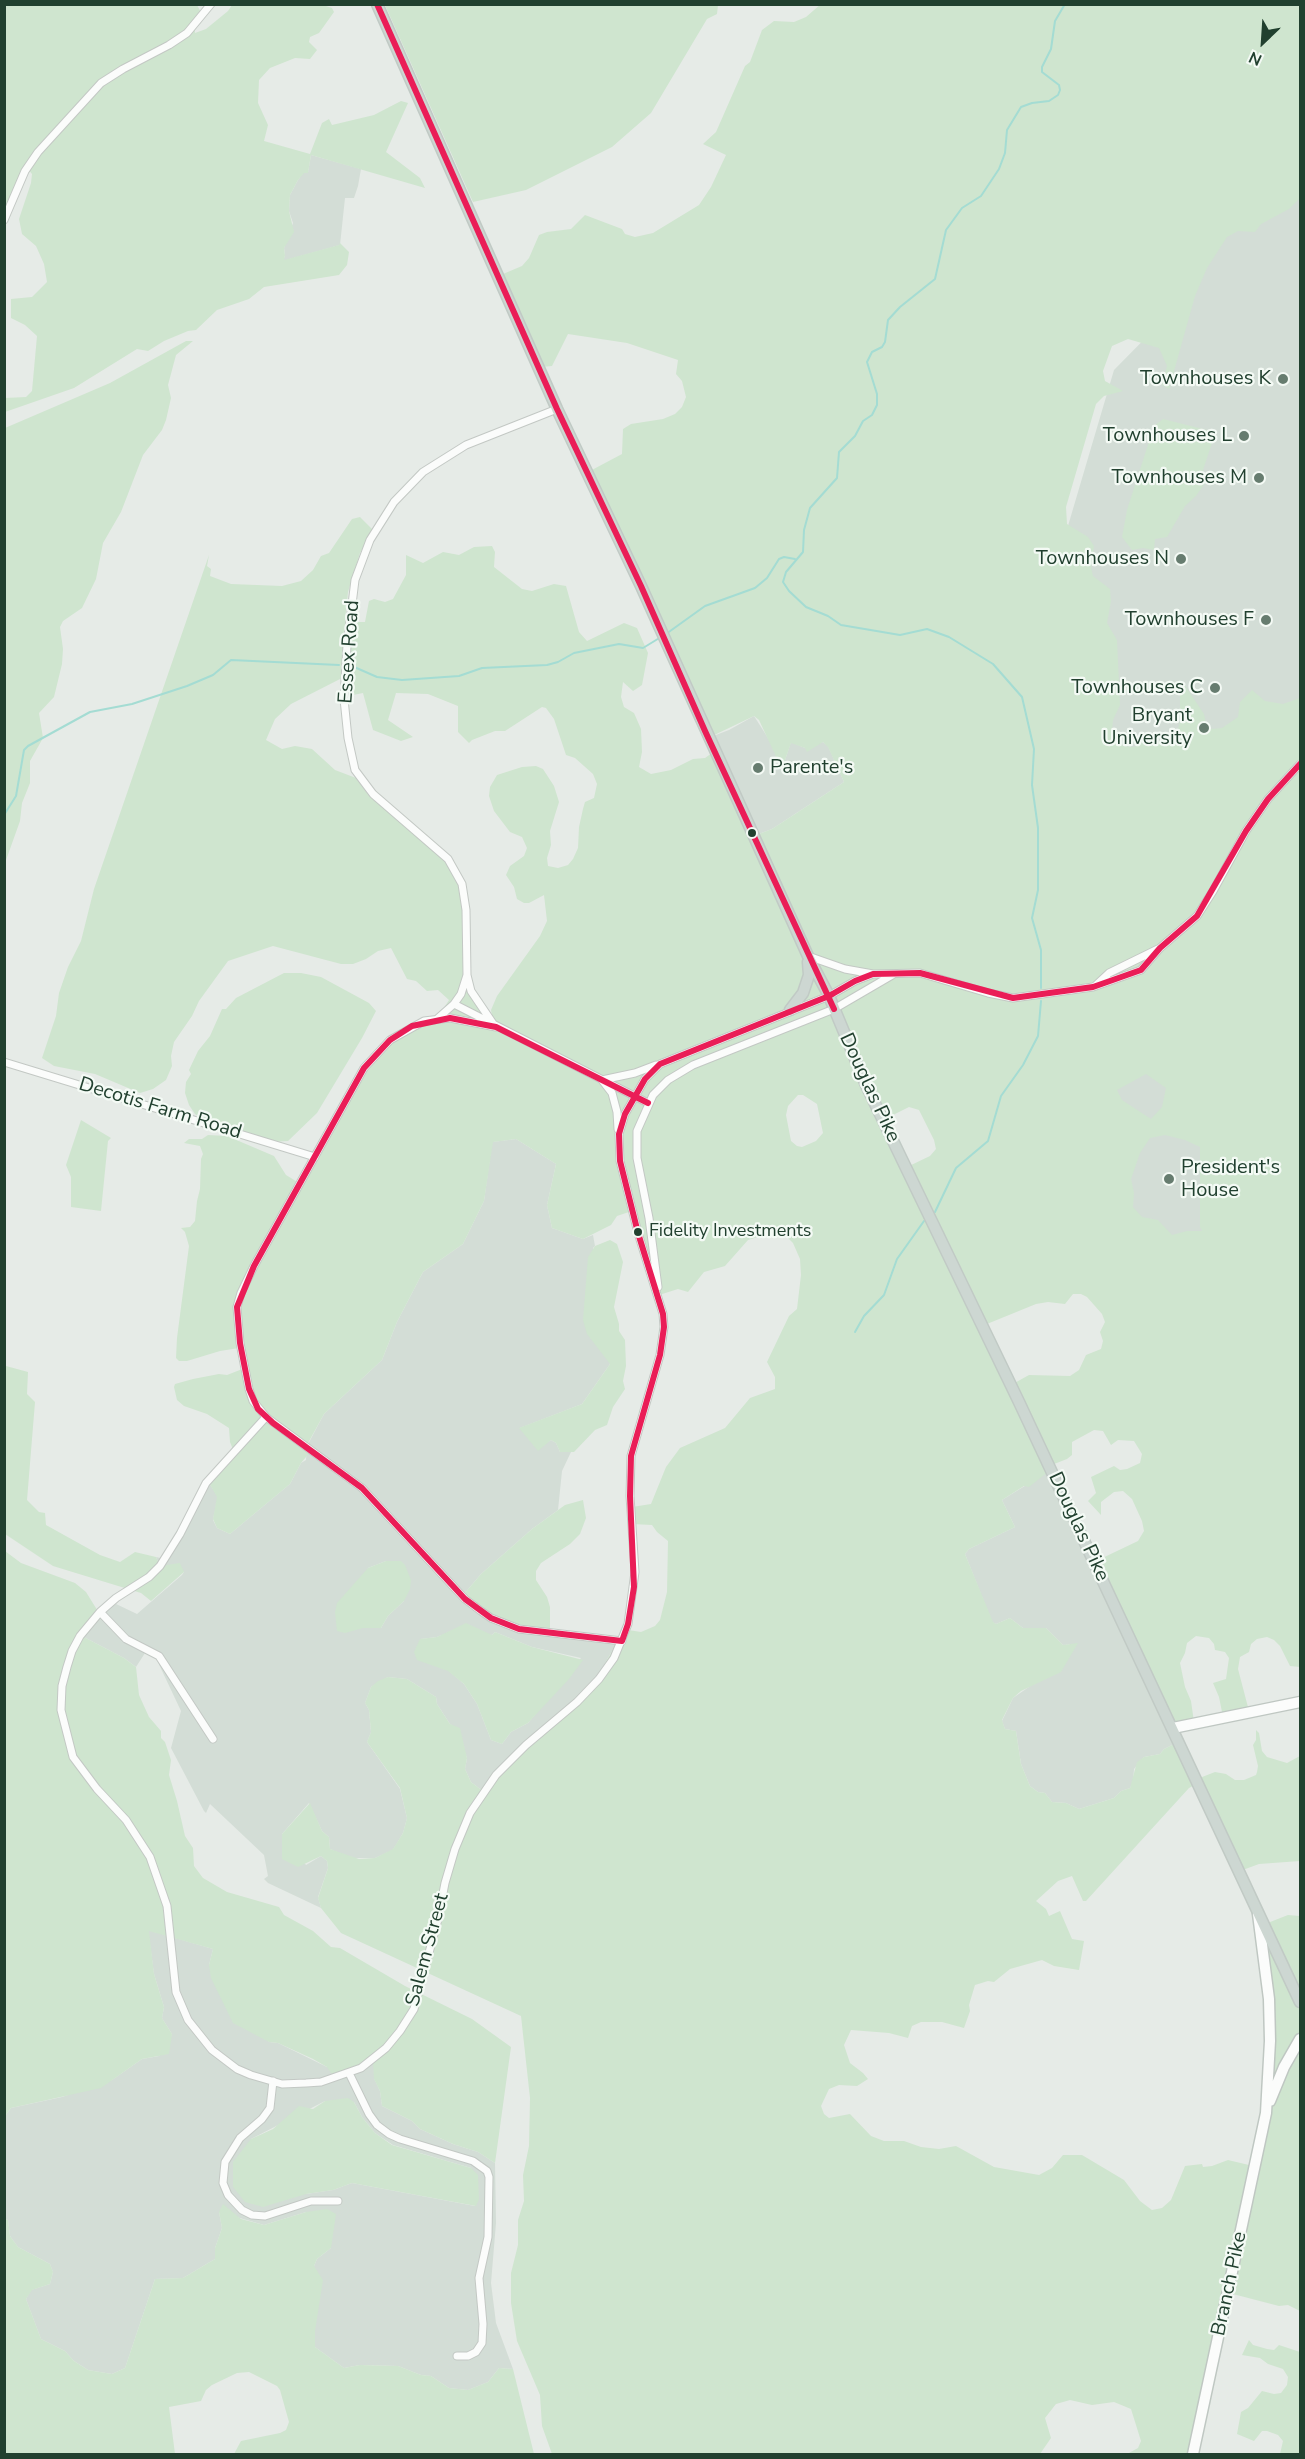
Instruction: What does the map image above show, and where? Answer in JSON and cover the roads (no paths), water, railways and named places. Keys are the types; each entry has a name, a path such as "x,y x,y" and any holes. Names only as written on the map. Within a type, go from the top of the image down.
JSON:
{"main road":[{"name":"Douglas Pike","path":"377,4 557,409 808,956 829,996 866,1085 1173,1728 1300,2002"},
{"path":"790,1010 803,993 809,975 808,956"},
{"path":"1173,1728 1300,1702"},
{"name":"Branch Pike","path":"1193,2454 1266,2113 1270,2041 1269,1999 1257,1909"},
{"name":"Branch Pike","path":"1266,2113 1284,2067 1300,2039"}],"street":[{"path":"4,220 25,171 38,152 101,83 187,33 211,4"},
{"name":"Essex Road","path":"437,1018 454,1004 461,994 467,975 466,910 462,884 448,858 373,794 355,770 348,738 344,699 347,645 355,580 370,540 388,511 423,472 466,445 557,409"},
{"path":"808,956 845,969 873,974 920,973 1013,998 1093,987 1141,970 1161,948 1197,916 1246,831 1268,799 1300,764"},
{"path":"1093,987 1109,973 1161,948"},
{"name":"Salem Street","path":"657,1295 649,1218 637,1158 638,1131 648,1103 668,1080 693,1065 834,1009 896,972"},
{"name":"Salem Street","path":"266,1417 206,1483 176,1542 160,1566 149,1577 116,1598 100,1612 72,1651 62,1686 61,1710 73,1757 97,1789 126,1821 150,1857 167,1906 176,1992 200,2037 222,2059 251,2075 282,2084 321,2082 361,2068 386,2048 400,2031 414,2009 455,1849 470,1813 496,1775 526,1745 577,1702 598,1679 622,1641 628,1623 635,1580 629,1468 663,1340 663,1314 638,1233 620,1161 619,1134 625,1114 645,1079 660,1064 829,996 873,974"},
{"path":"467,975 471,991 496,1027"},
{"path":"454,1004 648,1103"},
{"path":"496,1027 463,1019 437,1018 401,1032 369,1060 254,1266 237,1307 240,1343 249,1389 253,1401 266,1417 362,1488 465,1599 491,1618 519,1629 622,1641"},
{"name":"Decotis Farm Road","path":"4,1062 315,1157"},
{"path":"602,1080 635,1073 660,1064"},
{"path":"602,1080 612,1093 619,1134"},
{"path":"100,1612 126,1639 159,1656 213,1739"},
{"path":"349,2073 369,2115 389,2134 473,2161 487,2171 489,2177 488,2236 479,2278 483,2324 482,2343 476,2352 468,2356 457,2356"},
{"path":"273,2081 270,2108 262,2120 240,2138 225,2163 223,2183 228,2194 242,2210 252,2215 265,2216 311,2201 338,2201"}],"waterway":[{"path":"1041,988 1041,950 1032,918 1038,890 1038,828 1032,785 1034,749 1022,697 993,664 949,637 927,629 900,635 841,625 828,616 806,607 783,582 786,572 803,552 804,530 810,508 837,478 839,452 855,436 863,421 872,415 877,405 877,394 867,362 872,352 882,347 885,342 888,320 900,307 935,279 946,230 962,208 981,196 999,169 1005,153 1007,130 1021,107 1049,101 1058,95 1059,85 1042,72 1042,67 1051,49 1055,21 1065,4"},
{"path":"666,634 705,606 755,588 767,578 779,559 784,557 795,559"},
{"path":"352,666 377,677 402,680 459,676 482,668 547,665 574,653 619,644 643,648 661,637"},
{"path":"4,815 16,796 24,750 90,712 132,704 187,686 213,675 231,660 339,665"},
{"path":"935,1212 956,1168 988,1141 1001,1096 1023,1065 1038,1036 1041,1001"},
{"path":"855,1332 864,1316 884,1295 897,1259 924,1221"}],"place":[{"name":"Townhouses K","path":"1283,379"},
{"name":"Townhouses L","path":"1244,436"},
{"name":"Townhouses M","path":"1259,478"},
{"name":"Townhouses N","path":"1181,559"},
{"name":"Townhouses F","path":"1266,620"},
{"name":"Townhouses C","path":"1215,688"},
{"name":"Bryant University","path":"1204,728"},
{"name":"Parente's","path":"758,768"},
{"name":"President's House","path":"1169,1179"},
{"name":"Fidelity Investments","path":"638,1232"}]}
